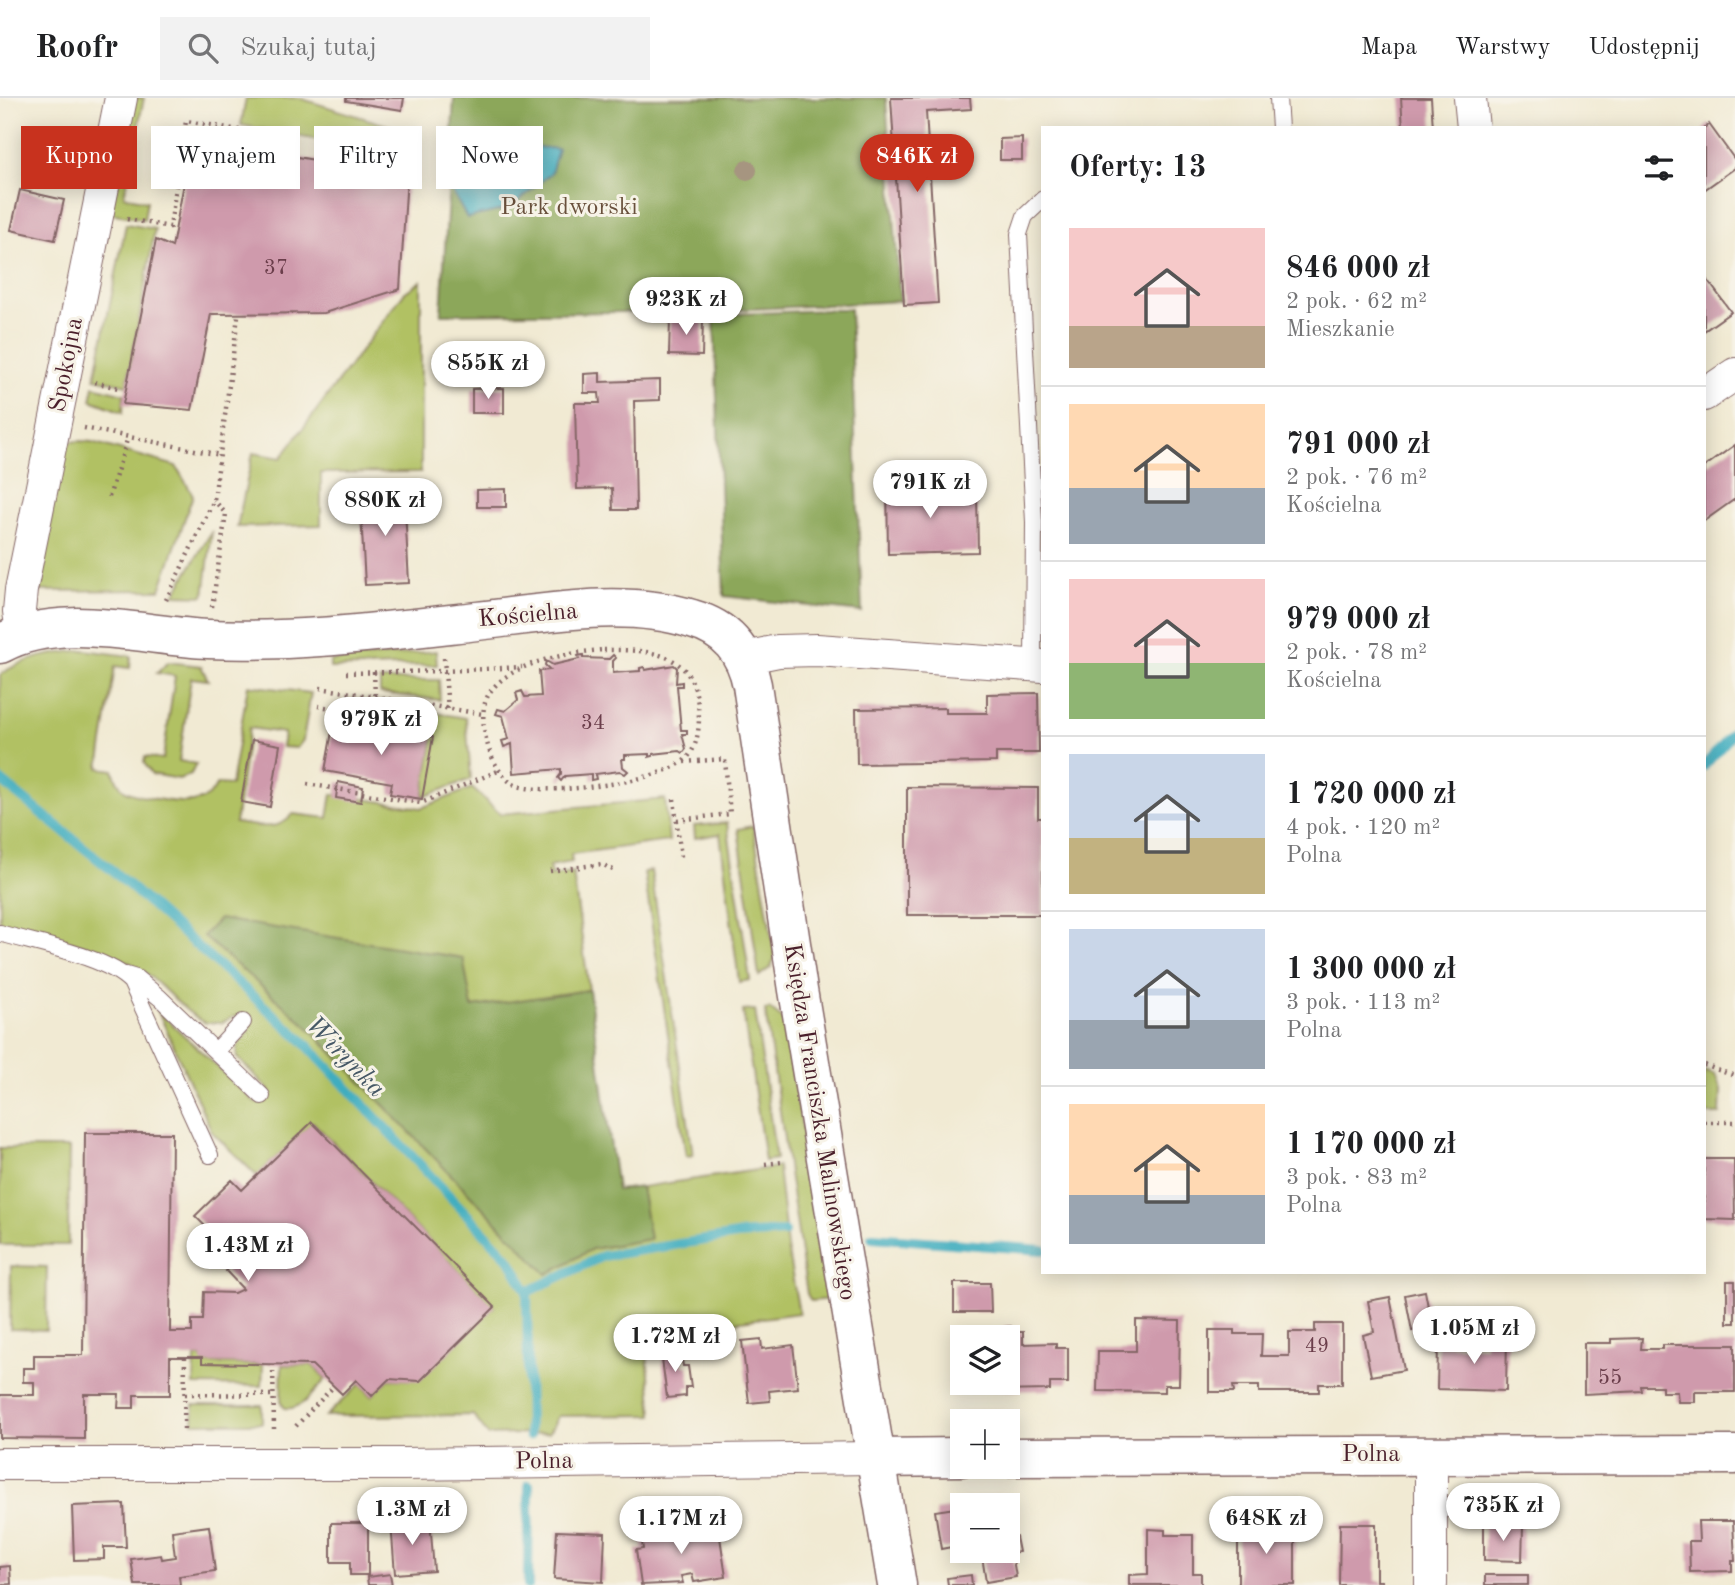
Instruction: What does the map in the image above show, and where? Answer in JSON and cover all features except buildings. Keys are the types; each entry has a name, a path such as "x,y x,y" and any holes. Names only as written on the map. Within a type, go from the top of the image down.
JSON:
{"street":[{"name":"Spokojna","path":"11,638 19,611 21,590 121,98"},
{"path":"1471,98 1473,126"},
{"path":"1706,394 1735,374"},
{"name":"Kościelna","path":"11,638 74,628 206,639 248,639 354,633 592,610 643,610 693,619 708,625 731,639 744,659"},
{"path":"744,659 778,651 817,650 1038,666"},
{"name":"Księdza Franciszka Malinowskiego","path":"744,659 752,685 798,990 897,1585"},
{"name":"Polna","path":"1020,1457 1735,1455"},
{"path":"1431,1456 1431,1585"},
{"name":"Polna","path":"0,1464 404,1464 950,1457"}],"lane":[{"path":"1278,98 1280,126"},
{"path":"1038,666 1034,522 1037,459 1019,234 1025,216 1041,201"},
{"path":"0,933 97,961 145,984 262,1096"},
{"path":"123,974 131,982 149,1016 211,1155"},
{"path":"216,1051 243,1022"}],"path":[{"path":"185,126 186,121 216,126"},
{"path":"124,219 170,227 176,189"},
{"path":"164,603 214,499 237,316"},
{"path":"91,381 121,388"},
{"path":"85,418 83,428 220,455"},
{"path":"109,497 128,436"},
{"path":"210,618 226,514 214,499"},
{"path":"604,650 664,655 676,661 689,675 698,703 697,738 693,752 672,769 637,780 556,789 518,786 498,771 489,747 483,714 489,693 505,678 527,667 575,652 604,650"},
{"path":"444,651 448,710"},
{"path":"335,673 527,667"},
{"path":"318,706 376,718 374,672"},
{"path":"320,688 483,714"},
{"path":"677,820 730,814 724,750"},
{"path":"682,762 725,759"},
{"path":"307,784 421,803 498,771"},
{"path":"674,799 681,857"},
{"path":"550,871 601,864 613,870"},
{"path":"1706,1066 1735,1076"},
{"path":"1706,1122 1735,1122"},
{"path":"765,1164 782,1162"},
{"path":"184,1429 186,1357"},
{"path":"273,1364 274,1430"},
{"path":"296,1426 334,1386"},
{"path":"185,1394 274,1395"}],"green space":[{"path":"132,98 144,98 137,132 137,126 126,126"},
{"path":"246,98 299,98 390,126 314,126 314,139 300,137 300,126 241,125"},
{"name":"Park dworski","path":"454,98 886,98 900,301 714,311 441,314 449,189 543,189 543,126 452,126"},
{"path":"114,189 125,189 124,196 147,201 144,219 109,213"},
{"path":"126,224 155,229 127,385 95,378"},
{"path":"421,281 421,472 321,473 321,525 237,527 253,453 281,458 404,293"},
{"path":"850,309 862,612 724,596 714,315"},
{"path":"94,386 124,394 123,412 91,400"},
{"path":"70,442 92,442 176,466 193,495 160,590 40,591 59,453"},
{"path":"212,531 204,596 174,595"},
{"path":"84,650 131,656 130,668 115,666 99,768 113,770 123,789 128,792 148,797 192,802 207,797 217,784 231,785 248,685 311,693 303,740 297,748 282,747 284,733 249,728 235,823 274,826 293,814 328,818 332,794 421,808 472,788 500,814 665,799 669,841 571,854 572,862 549,866 551,876 573,873 589,990 472,1008 204,936 306,1025 547,1274 592,1249 649,1238 641,1187 778,1167 787,1247 799,1313 645,1334 653,1415 558,1416 549,1433 488,1435 473,1415 326,1416 360,1384 372,1396 389,1379 420,1380 494,1307 313,1122 257,1176 212,1132 158,1011 256,1103 269,1090 237,1057 237,1046 250,1028 235,1016 221,1023 206,1023 188,1011 148,974 125,960 91,947 0,923 0,675 29,660"},
{"path":"436,651 437,665 330,668 330,661"},
{"path":"168,662 201,666 208,680 191,678 179,761 196,764 191,774 179,779 152,774 144,763 145,757 163,759 175,676 157,673"},
{"path":"380,680 439,680 440,700 380,693"},
{"path":"382,704 466,718 471,779 423,797 434,734 382,725"},
{"path":"727,823 750,980 739,982 720,834 695,838 694,826"},
{"path":"753,826 775,957 771,967 759,976 738,829"},
{"path":"651,871 693,1155 686,1156 644,872"},
{"path":"219,919 463,958 472,1007 589,990 617,1190 641,1187 650,1239 592,1249 547,1274 306,1025 203,936"},
{"path":"770,1009 784,1020 831,1299 811,1301 807,1294 765,1010"},
{"path":"755,1010 776,1159 765,1161 743,1011"},
{"path":"1706,1072 1715,1075 1721,1090 1720,1114 1706,1114"},
{"path":"0,1148 69,1148 68,1245 0,1245"},
{"path":"11,1266 47,1267 46,1330 10,1329"},
{"path":"195,1357 202,1357 203,1363 263,1365 262,1386 194,1385"},
{"path":"282,1365 312,1365 326,1379 303,1403 285,1408 281,1403"},
{"path":"194,1405 262,1405 262,1423 193,1423"}],"water":[{"path":"543,148 558,149 551,173 543,180"},
{"path":"533,189 511,208 467,218 452,191"}],"waterway":[{"path":"1706,764 1735,731"},
{"name":"Wirynka","path":"0,780 114,872 302,1040 510,1260 527,1292 529,1436"},
{"path":"527,1292 603,1256 737,1235 784,1232"},
{"path":"872,1237 1041,1250"},
{"name":"Wirynka","path":"528,1585 529,1485"}]}
